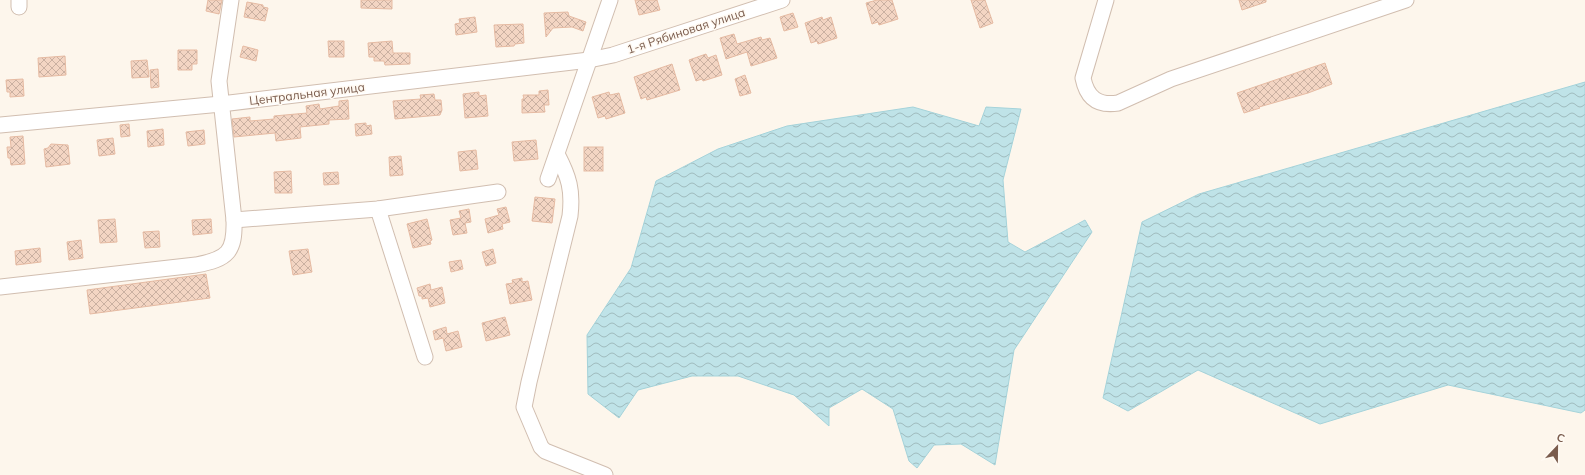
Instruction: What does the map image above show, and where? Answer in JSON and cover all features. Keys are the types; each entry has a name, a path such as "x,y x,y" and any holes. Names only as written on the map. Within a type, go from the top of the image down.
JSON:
{"street":[{"path":"0,287 196,265 217,260 226,255 234,238 234,220 219,81 231,0"},
{"path":"548,180 610,0"},
{"name":"1-я Рябиновая улица","path":"613,55 782,0"},
{"path":"1106,0 1083,78 1085,87 1092,98 1097,102 1110,104 1118,103 1171,79 1406,0"},
{"name":"Центральная улица","path":"0,125 221,104 589,60 613,55"},
{"path":"557,154 571,184 570,216 527,388 524,407 541,447 545,451 605,475"},
{"path":"234,220 378,209 498,192"},
{"path":"378,209 425,357"}],"water":[{"path":"1585,82 1585,410 1581,413 1448,385 1320,424 1198,370 1128,411 1103,398 1142,222 1199,194"},
{"path":"913,107 979,126 986,107 1021,109 1003,180 1008,242 1025,252 1085,220 1092,232 1014,350 995,465 961,444 934,445 917,468 909,461 893,409 862,389 829,408 829,426 794,395 738,376 692,376 638,390 619,418 588,394 587,335 631,268 656,181 718,149 787,126"}],"building":[{"path":"208,0 222,0 219,14 206,11"},
{"path":"361,0 392,0 392,9 361,8"},
{"path":"635,0 657,0 660,10 639,15"},
{"path":"877,0 892,0 898,19 879,25 878,22 872,24 866,3"},
{"path":"971,0 985,0 993,23 980,28"},
{"path":"1239,0 1266,0 1266,2 1242,10"},
{"path":"247,2 263,5 263,7 268,8 265,21 244,17"},
{"path":"568,12 569,16 586,22 583,31 572,27 553,28 546,37 544,13"},
{"path":"793,13 798,27 784,31 780,17"},
{"path":"475,17 477,32 456,35 455,24 460,23 459,19"},
{"path":"822,17 823,20 831,17 837,38 818,44 817,41 811,43 805,23"},
{"path":"523,24 524,43 515,44 514,46 496,47 494,25"},
{"path":"734,34 737,44 761,37 762,40 770,38 777,58 751,66 747,52 726,59 720,38"},
{"path":"328,41 344,41 344,57 329,57"},
{"path":"392,41 393,53 410,53 410,64 385,65 384,61 374,61 374,57 369,57 368,43"},
{"path":"243,46 258,50 256,61 240,57"},
{"path":"178,50 197,50 197,64 192,64 192,70 178,70"},
{"path":"706,54 708,58 716,55 722,75 703,81 702,79 696,81 689,60"},
{"path":"65,56 66,75 39,77 38,58"},
{"path":"147,60 149,77 132,78 131,61"},
{"path":"1325,63 1332,84 1244,113 1237,93"},
{"path":"672,64 680,90 647,100 646,97 641,99 634,77"},
{"path":"158,69 159,87 151,88 150,70"},
{"path":"745,75 751,93 740,96 735,79"},
{"path":"23,79 24,96 10,97 10,92 7,92 6,80"},
{"path":"548,90 549,105 544,105 545,112 522,113 522,99 524,99 523,95 539,95 539,91"},
{"path":"479,92 479,96 486,95 488,116 465,118 463,94"},
{"path":"609,92 610,95 619,93 625,113 606,119 605,116 598,118 592,97"},
{"path":"434,94 435,100 441,100 442,110 440,115 395,119 393,101 421,99 420,95"},
{"path":"348,100 349,119 329,120 329,124 300,127 301,138 276,141 275,133 234,137 232,119 250,117 250,121 274,119 274,116 307,113 306,106 319,104 320,109 339,106 339,101"},
{"path":"366,123 366,126 371,125 372,134 356,136 355,124"},
{"path":"129,124 130,136 121,137 120,125"},
{"path":"163,129 164,145 148,147 147,131"},
{"path":"204,130 205,144 188,146 186,132"},
{"path":"23,136 25,164 11,165 10,158 8,158 7,147 11,147 10,137"},
{"path":"113,138 115,154 99,156 97,140"},
{"path":"536,140 538,159 514,161 512,142"},
{"path":"51,144 68,145 70,164 46,167 44,149 48,148"},
{"path":"584,147 603,147 603,171 584,171"},
{"path":"476,150 478,169 460,171 458,152"},
{"path":"401,156 403,175 390,176 389,157"},
{"path":"291,171 292,193 275,193 274,172"},
{"path":"338,172 339,184 324,185 323,173"},
{"path":"535,197 555,199 552,223 532,221"},
{"path":"506,207 510,222 502,224 503,229 488,233 485,219 499,215 497,209"},
{"path":"469,209 471,222 465,223 467,233 453,235 450,220 461,218 459,211"},
{"path":"115,219 117,242 100,243 98,220"},
{"path":"211,219 212,233 193,235 192,220"},
{"path":"427,219 432,240 430,241 431,244 413,248 407,224"},
{"path":"159,231 160,247 145,248 143,232"},
{"path":"81,240 83,258 69,260 67,242"},
{"path":"40,248 41,262 16,265 15,251"},
{"path":"308,249 312,272 293,275 289,251"},
{"path":"493,249 496,263 486,266 482,252"},
{"path":"461,260 463,269 451,272 449,262"},
{"path":"206,274 210,298 90,314 87,290"},
{"path":"522,278 522,282 528,281 532,300 510,304 506,284 513,283 512,280"},
{"path":"430,284 431,290 442,287 445,303 430,307 428,298 422,299 422,296 419,296 417,288"},
{"path":"505,317 510,335 486,341 482,323"},
{"path":"446,327 447,334 458,331 462,347 446,351 443,338 435,340 433,331"}]}
